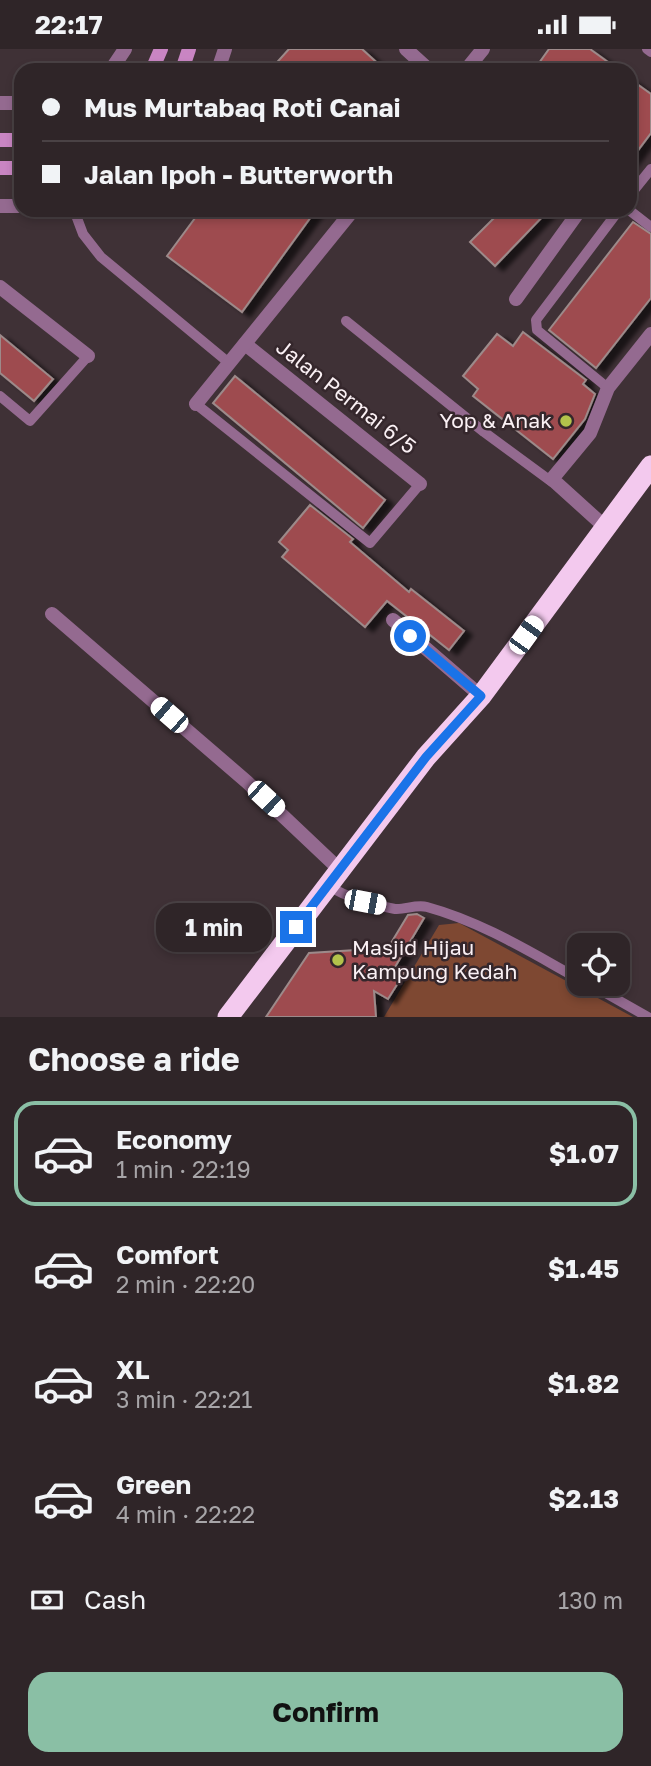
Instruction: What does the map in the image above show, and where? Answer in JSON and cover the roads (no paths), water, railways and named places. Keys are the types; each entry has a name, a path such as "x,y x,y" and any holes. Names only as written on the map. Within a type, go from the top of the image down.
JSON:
{"highway":[{"path":"230,1016 426,757 481,696 604,526 650,470"}],"street":[{"path":"406,49 421,63"},
{"path":"472,63 483,49"},
{"path":"196,404 343,217"},
{"path":"516,299 575,217"},
{"path":"0,287 88,356"},
{"path":"604,526 552,482 553,476 590,433 608,388 651,334"},
{"name":"Jalan Permai 6/5","path":"245,344 420,484"},
{"path":"52,614 247,782 333,877"},
{"path":"393,621 481,696"}],"lane":[{"path":"637,186 651,169"},
{"path":"637,216 651,227"},
{"path":"77,217 83,234 101,257 229,363"},
{"path":"608,388 537,330 535,325 536,320 614,217"},
{"path":"346,321 484,432 552,482"},
{"path":"0,396 30,421 88,356"},
{"path":"196,404 370,543 420,484"},
{"path":"333,877 351,899 397,909 423,906 468,921 567,973"},
{"path":"611,996 648,1017"}],"place":[{"name":"Yop & Anak","path":"566,421"},
{"name":"Masjid Hijau Kampung Kedah","path":"338,960"}]}
